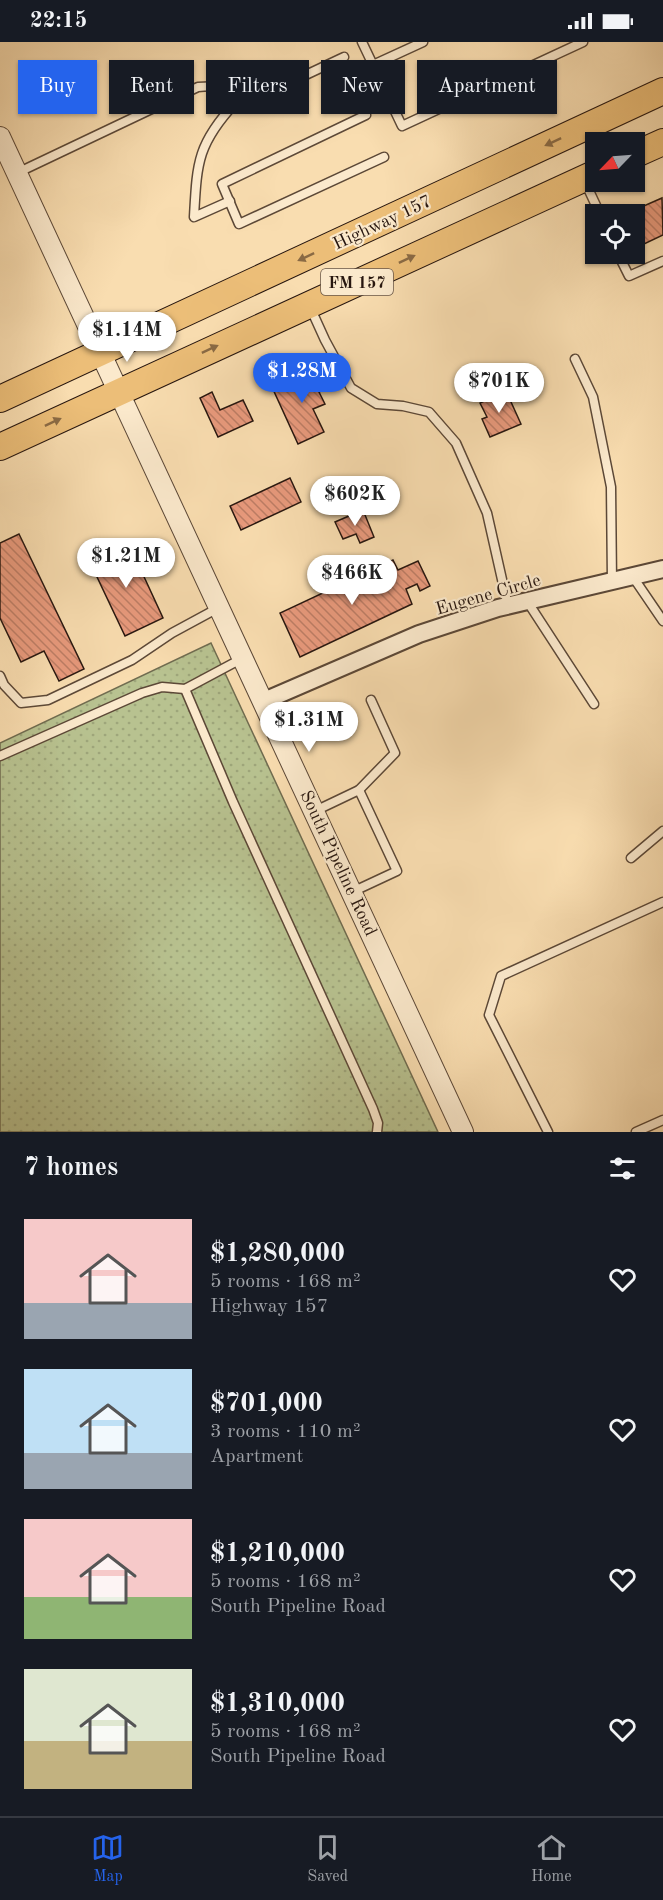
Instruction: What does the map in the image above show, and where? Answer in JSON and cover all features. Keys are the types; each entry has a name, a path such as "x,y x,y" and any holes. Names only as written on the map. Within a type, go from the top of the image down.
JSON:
{"main road":[{"name":"Highway 157","path":"100,352 663,91"},
{"path":"645,150 663,142"},
{"name":"FM 157","path":"0,447 585,178"},
{"name":"FM 157","path":"0,399 100,352"}],"street":[{"name":"South Pipeline Road","path":"0,137 463,1132"},
{"name":"Eugene Circle","path":"264,701 419,634 508,606 663,569"}],"lane":[{"path":"362,42 371,60"},
{"path":"384,60 423,42"},
{"path":"396,114 402,126 584,42"},
{"path":"309,73 344,57"},
{"path":"17,173 198,87 206,86"},
{"path":"225,114 202,148 196,177 194,217 230,201"},
{"path":"366,116 222,184 239,224 384,158"},
{"path":"623,264 629,276 663,261"},
{"path":"309,304 351,388 376,404 403,406 429,412 456,443 487,513 508,606"},
{"path":"575,359 593,397 611,487 612,582"},
{"path":"633,577 663,621"},
{"path":"527,602 594,704"},
{"path":"0,676 4,685 21,703 48,700 132,660 172,633 220,607"},
{"path":"0,756 142,693 162,687 185,689 244,658"},
{"path":"185,689 233,802 373,1109 378,1123 377,1132"},
{"path":"315,811 359,790 395,753 371,700"},
{"path":"352,892 397,871 359,790"},
{"path":"631,858 663,831"},
{"path":"548,1132 489,1015 501,976 663,902"},
{"path":"636,1132 663,1120"}],"green space":[{"path":"211,643 438,1132 0,1132 0,743"}],"building":[{"path":"662,198 663,235 645,244 645,205"},
{"path":"315,367 325,389 319,392 325,404 313,409 324,432 298,444 272,387"},
{"path":"506,391 521,424 490,437 482,419 487,417 480,403"},
{"path":"212,392 220,410 243,400 253,421 218,437 200,398"},
{"path":"290,478 301,502 241,530 230,506"},
{"path":"363,510 374,537 360,543 356,534 343,539 335,522"},
{"path":"19,534 84,669 59,681 44,651 21,662 0,618 0,543"},
{"path":"128,542 163,618 125,636 89,560"},
{"path":"393,560 398,570 418,561 430,586 420,591 417,584 406,589 412,604 300,657 280,613"}]}
